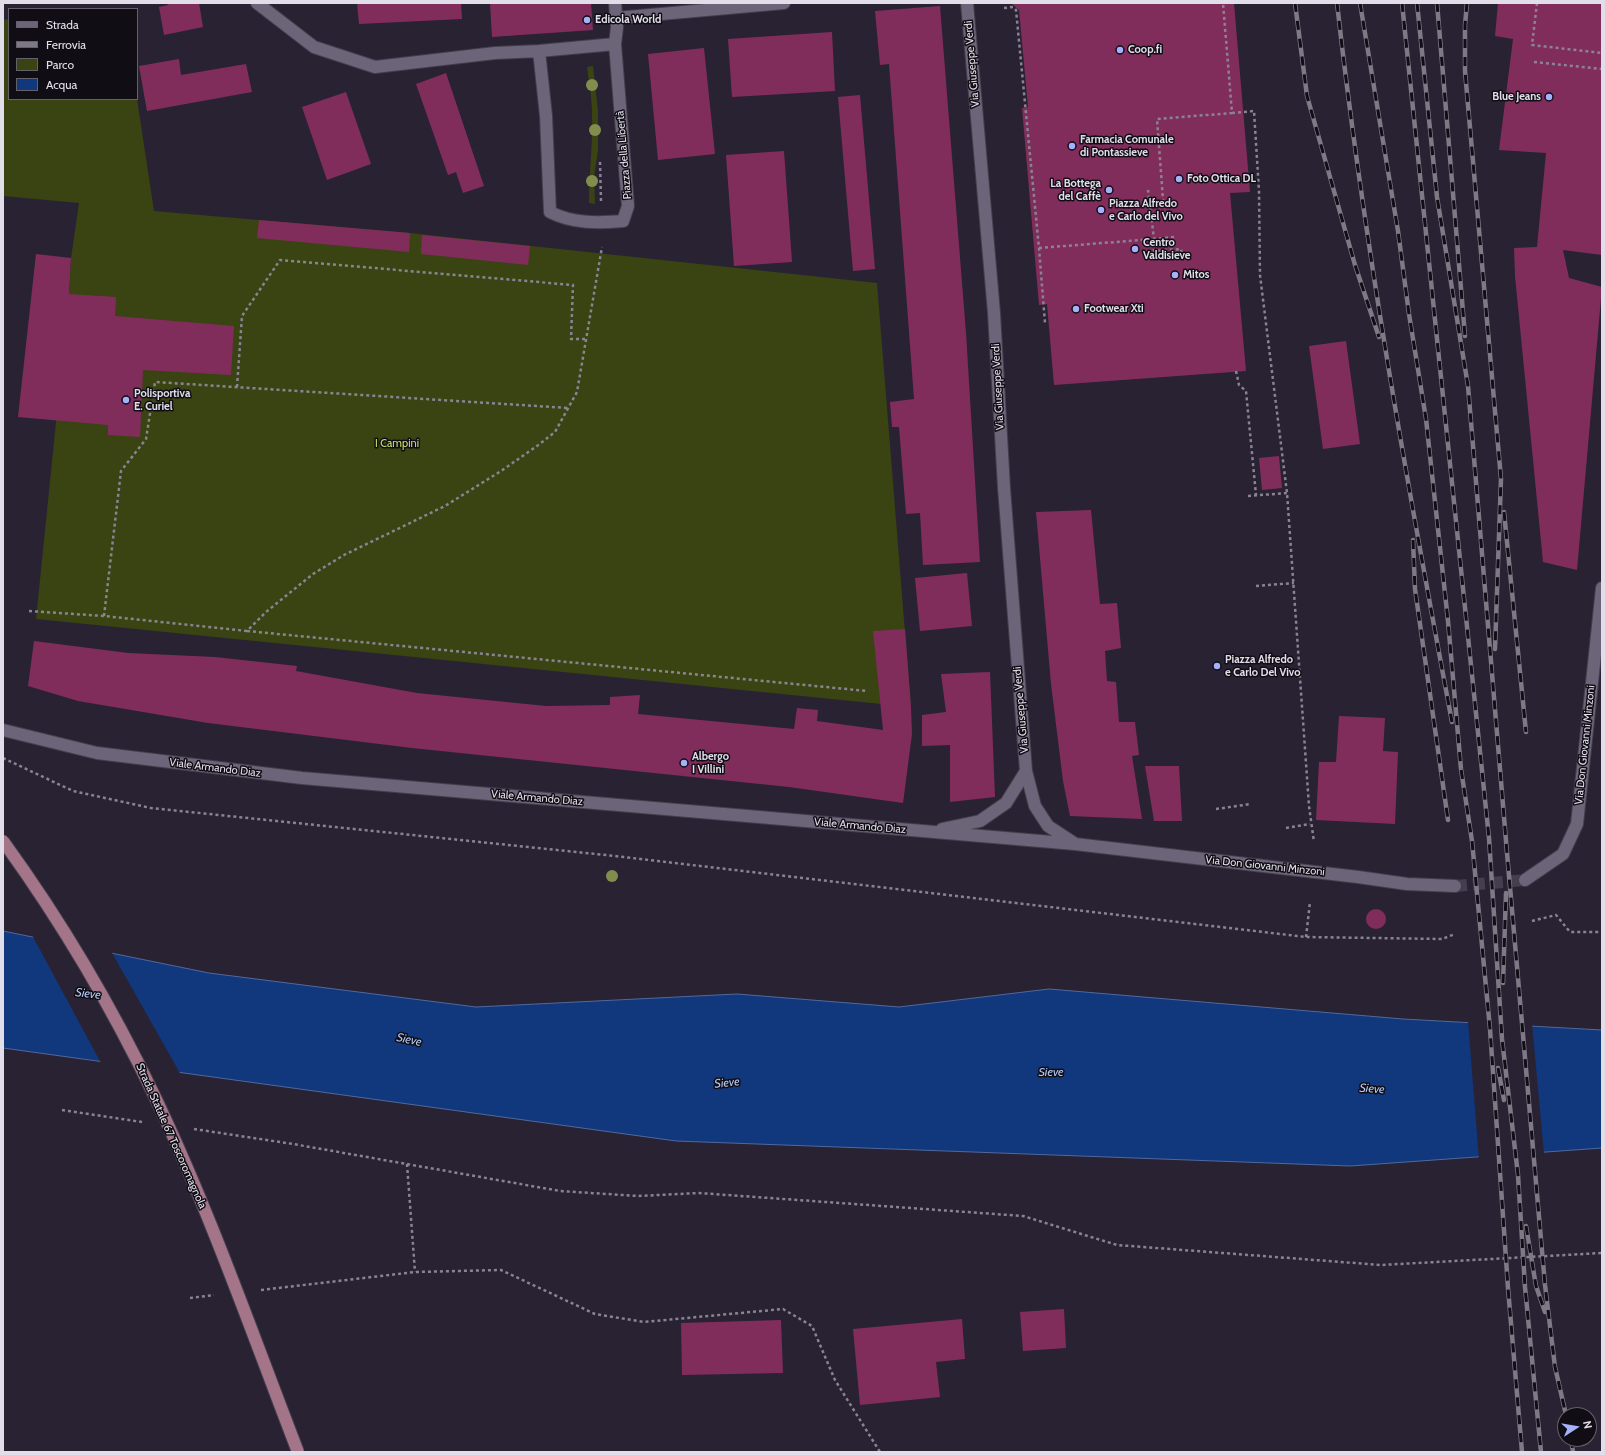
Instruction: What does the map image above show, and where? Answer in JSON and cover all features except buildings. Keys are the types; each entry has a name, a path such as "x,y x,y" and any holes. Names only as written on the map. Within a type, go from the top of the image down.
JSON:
{"main road":[{"name":"Strada Statale 67 Toscoromagnola","path":"3,841 22,867 87,968 122,1031 155,1097 202,1203 298,1452"}],"street":[{"path":"257,3 314,47 375,66 495,53 539,51 615,44 617,26 615,3"},
{"path":"616,18 784,3"},
{"name":"Via Giuseppe Verdi","path":"967,3 994,313 1004,488 1026,771 1035,806 1048,826 1075,844"},
{"name":"Piazza della Libertà","path":"539,51 546,116 550,212 563,219 601,222 623,221 628,206 615,44"},
{"name":"Via Don Giovanni Minzoni","path":"1525,880 1563,854 1577,824 1598,662 1602,588"},
{"name":"Viale Armando Diaz","path":"3,730 96,753 302,778 1075,844"},
{"path":"931,832 980,821 1006,803 1026,771"},
{"name":"Via Don Giovanni Minzoni","path":"1075,844 1358,876 1407,884 1455,886"}],"path":[{"path":"1223,3 1232,113"},
{"path":"1537,3 1532,45 1602,53"},
{"path":"1004,8 1012,7 1016,10 1045,323"},
{"path":"1534,62 1602,69"},
{"path":"1151,214 1164,213 1157,119 1254,111 1260,191 1260,275 1288,492 1310,824 1314,842"},
{"path":"1148,190 1154,251 1182,249 1182,255"},
{"path":"1039,248 1174,237"},
{"path":"246,631 266,612 313,574 344,555 445,506 537,446 555,432 577,392 602,247"},
{"path":"237,387 242,316 280,260 573,285 571,339 586,340"},
{"path":"1236,371 1239,385 1246,391 1256,495"},
{"path":"104,616 121,471 146,439 155,382 568,408"},
{"path":"1248,496 1288,492"},
{"path":"1256,586 1294,583"},
{"path":"29,611 104,616 246,631 867,690"},
{"path":"3,758 73,791 150,808 615,856 1306,937 1442,938 1455,934"},
{"path":"1216,809 1251,804"},
{"path":"1286,828 1310,824"},
{"path":"1306,937 1310,902"},
{"path":"1532,921 1556,915 1570,932 1602,932"},
{"path":"62,1110 147,1122"},
{"path":"193,1129 293,1144 560,1192 638,1196 699,1193 1023,1216 1124,1246 1381,1265 1602,1253"},
{"path":"407,1164 415,1272"},
{"path":"260,1290 415,1272 501,1270 595,1314 644,1322 783,1308 812,1326 835,1380 880,1452"},
{"path":"190,1298 221,1294"}],"green space":[{"name":"I Campini","path":"8,19 8,100 137,100 154,211 410,233 877,283 911,707 36,619 69,294 71,258 79,203 3,196 3,20"},
{"path":"593,66 598,111 598,150 594,177 595,204 589,203 592,113 587,67"}],"water":[{"name":"Sieve","path":"3,931 209,973 476,1007 737,994 899,1007 1049,989 1403,1019 1602,1030 1602,1148 1350,1166 676,1141 3,1048"}],"pier":[{"path":"32,935 111,951 181,1075 101,1063"},
{"path":"1468,1021 1532,1024 1544,1154 1479,1159"}],"tunnel":[{"path":"1455,886 1525,880"}],"railway":[{"path":"1295,3 1307,96 1355,265 1379,337"},
{"path":"1337,3 1373,273 1403,453 1452,722"},
{"path":"1360,3 1398,231 1409,314 1426,419 1448,621 1461,769 1472,841 1490,1029 1508,1288 1522,1452"},
{"path":"1402,3 1489,838 1502,1039 1518,1175 1525,1287 1541,1452"},
{"path":"1417,3 1437,197 1468,386 1545,1285 1555,1367 1564,1407"},
{"path":"1437,3 1465,336"},
{"path":"1467,3 1465,25 1465,71 1501,479 1495,649"},
{"path":"1504,512 1526,732"},
{"path":"1413,540 1415,589 1448,820"},
{"path":"1503,983 1506,893"},
{"path":"1498,1068 1504,1100"},
{"path":"1526,1226 1536,1286 1545,1312"},
{"path":"1572,1447 1573,1452"}],"place":[{"name":"Edicola World","path":"587,20"},
{"name":"Coop.fi","path":"1120,50"},
{"name":"Blue Jeans","path":"1549,97"},
{"name":"Farmacia Comunale di Pontassieve","path":"1072,146"},
{"name":"Foto Ottica DL","path":"1179,179"},
{"name":"La Bottega del Caffè","path":"1109,190"},
{"name":"Piazza Alfredo e Carlo del Vivo","path":"1101,210"},
{"name":"Centro Valdisieve","path":"1135,249"},
{"name":"Mitos","path":"1175,275"},
{"name":"Footwear Xti","path":"1076,309"},
{"name":"Polisportiva E. Curiel","path":"126,400"},
{"name":"Piazza Alfredo e Carlo Del Vivo","path":"1217,666"},
{"name":"Albergo I Villini","path":"684,763"}]}
